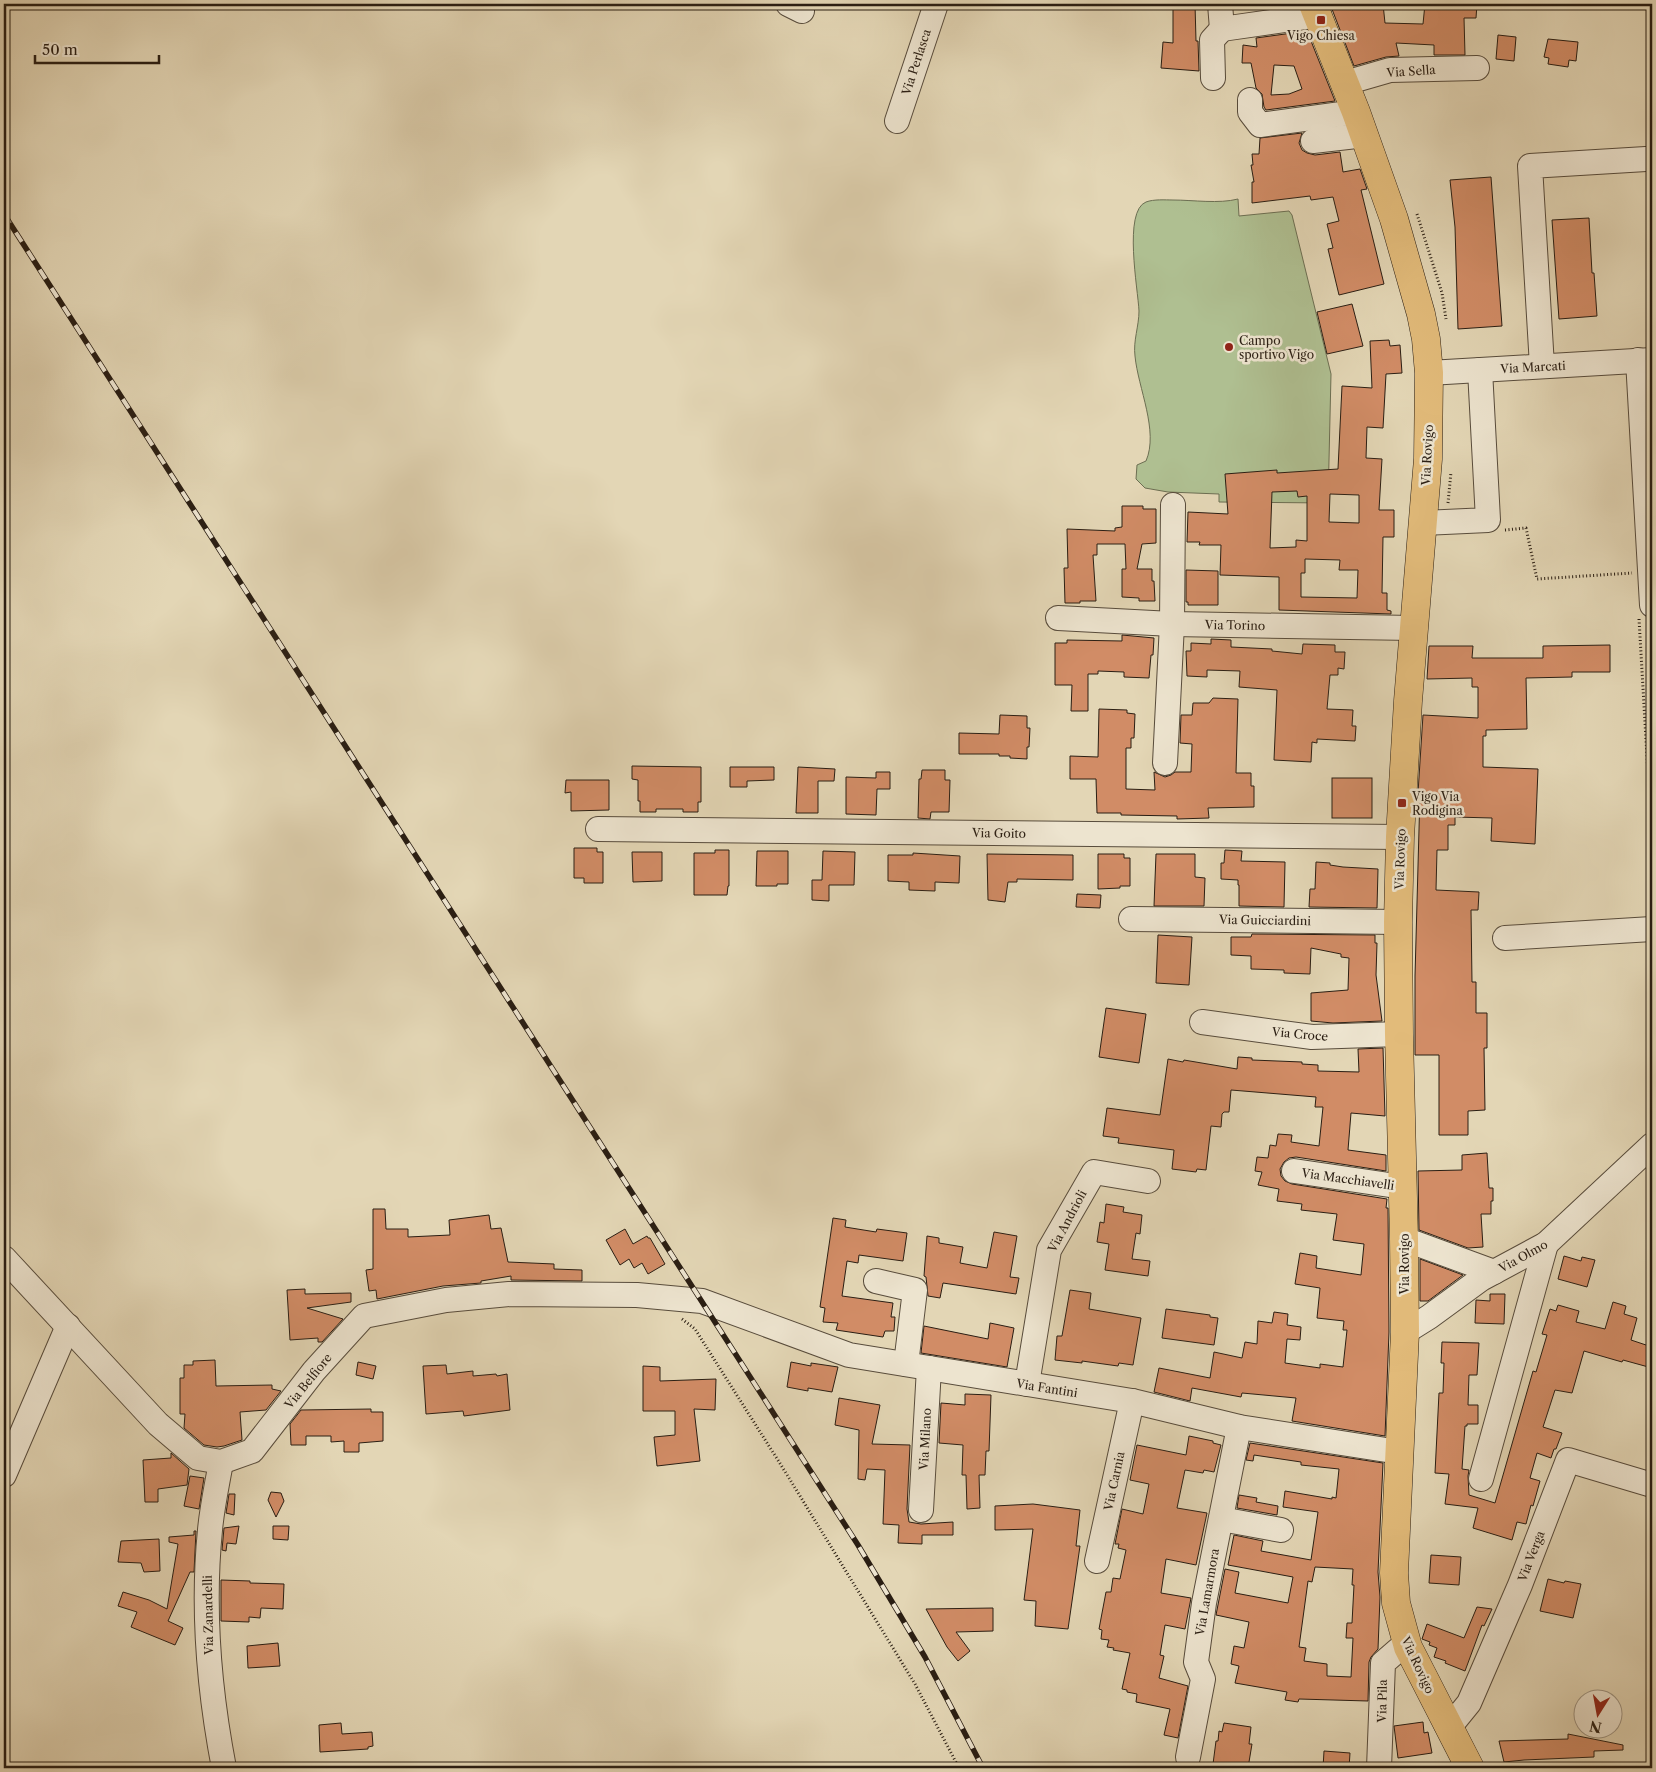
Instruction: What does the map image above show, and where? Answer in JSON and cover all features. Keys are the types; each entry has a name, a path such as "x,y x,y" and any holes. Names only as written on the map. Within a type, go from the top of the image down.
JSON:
{"main road":[{"name":"Via Rovigo","path":"1316,10 1361,124 1392,211 1416,296 1426,340 1429,373 1429,441 1413,628 1400,836 1398,922 1399,1034 1405,1332 1394,1573 1396,1603 1408,1648 1470,1768"}],"street":[{"name":"Via Perlasca","path":"897,121 936,4"},
{"path":"1220,4 1222,29"},
{"path":"1212,78 1212,40 1222,29 1316,10"},
{"name":"Via Sella","path":"1345,83 1390,70 1477,68"},
{"path":"1250,100 1250,112 1260,125 1361,124"},
{"path":"1313,141 1361,124"},
{"path":"1542,366 1530,166 1646,159"},
{"name":"Via Marcati","path":"1429,373 1645,360 1650,572 1646,608"},
{"path":"1423,523 1488,520 1480,370"},
{"path":"1165,763 1172,624 1172,504"},
{"name":"Via Torino","path":"1058,618 1172,624 1413,628"},
{"name":"Via Goito","path":"598,829 1400,836"},
{"name":"Via Guicciardini","path":"1131,919 1398,922"},
{"path":"1504,938 1652,929"},
{"name":"Via Croce","path":"1202,1022 1312,1037 1399,1034"},
{"name":"Via Olmo","path":"1405,1332 1481,1279 1546,1244 1652,1145"},
{"name":"Via Macchiavelli","path":"1294,1171 1403,1187"},
{"name":"Via Andrioli","path":"1026,1384 1049,1250 1094,1172 1148,1181"},
{"path":"1404,1239 1494,1272"},
{"path":"1481,1479 1546,1244"},
{"name":"Via Belfiore","path":"4,1258 158,1424 198,1458 221,1462 252,1452 314,1371 364,1316 446,1300 509,1294 637,1295 702,1301"},
{"name":"Via Milano","path":"876,1281 915,1290 920,1510"},
{"name":"Via Fantini","path":"702,1301 848,1355 1132,1401 1239,1427 1399,1452"},
{"path":"4,1475 68,1326"},
{"name":"Via Carnia","path":"1096,1562 1132,1401"},
{"name":"Via Lamarmora","path":"1188,1757 1204,1679 1196,1662 1204,1603 1239,1427"},
{"name":"Via Verga","path":"1446,1724 1456,1719 1469,1703 1520,1585 1568,1460 1652,1485"},
{"name":"Via Zanardelli","path":"221,1462 210,1529 207,1589 209,1669 224,1768"},
{"path":"1221,1519 1281,1530"},
{"name":"Via Pila","path":"1379,1768 1383,1663 1398,1650 1408,1648"}],"path":[{"path":"1504,530 1526,528 1537,579 1650,572"},
{"path":"1646,608 1652,843"},
{"path":"678,1316 695,1329 781,1465 915,1684 959,1768"}],"green space":[{"name":"Campo sportivo Vigo","path":"1238,199 1239,216 1289,211 1292,215 1331,374 1328,503 1219,502 1219,494 1168,492 1145,488 1136,479 1137,465 1146,461 1150,436 1135,350 1139,311 1133,235 1139,208 1146,202 1156,200 1214,202"}],"building":[{"path":"1173,4 1195,4 1199,71 1161,68 1163,42 1173,43"},
{"path":"1330,4 1383,4 1385,23 1423,24 1425,4 1477,4 1476,18 1464,18 1465,55 1434,55 1434,45 1396,43 1399,56 1386,57 1354,66"},
{"path":"1307,31 1335,101 1266,110 1262,94 1256,88 1251,63 1242,63 1243,45 1257,47 1256,38","holes":["1274,65 1294,66 1302,89 1289,94 1271,95"]},
{"path":"1498,35 1516,37 1514,61 1496,59"},
{"path":"1548,39 1578,42 1576,61 1569,60 1568,67 1548,64 1549,58 1544,57"},
{"path":"1302,133 1299,143 1302,150 1315,155 1340,152 1343,172 1360,169 1367,189 1361,190 1384,284 1339,295 1328,249 1333,248 1327,224 1339,221 1333,197 1311,200 1310,196 1252,203 1252,182 1254,182 1251,165 1253,165 1252,154 1259,154 1260,138"},
{"path":"1491,177 1502,326 1458,329 1455,227 1450,180"},
{"path":"1589,218 1597,316 1559,319 1552,220"},
{"path":"1352,304 1363,346 1327,354 1317,312"},
{"path":"1389,340 1390,346 1400,345 1402,373 1386,374 1383,428 1367,427 1366,458 1382,459 1379,510 1394,510 1394,537 1383,537 1382,593 1387,593 1387,610 1391,611 1391,614 1279,610 1279,577 1220,575 1221,545 1199,545 1200,542 1187,542 1188,512 1228,514 1225,474 1277,470 1277,473 1338,469 1342,386 1372,388 1370,341","holes":["1297,491 1298,497 1307,496 1307,541 1296,540 1296,547 1270,548 1272,492","1330,494 1359,495 1359,523 1329,522","1305,559 1340,560 1339,570 1358,570 1357,598 1301,597 1301,573 1305,573"]},
{"path":"1122,506 1143,506 1143,509 1156,509 1156,543 1142,544 1137,569 1152,569 1155,601 1139,601 1139,598 1122,597 1122,569 1126,569 1125,544 1097,544 1097,555 1093,555 1096,601 1065,603 1064,568 1068,568 1067,529 1115,531 1115,528 1122,527"},
{"path":"1186,570 1218,571 1218,605 1188,605 1188,602 1186,602"},
{"path":"1122,635 1154,638 1149,678 1124,677 1124,672 1098,671 1098,674 1088,674 1088,711 1071,711 1072,685 1055,685 1055,643 1067,643 1067,640 1122,641"},
{"path":"1211,639 1231,640 1231,647 1272,649 1272,651 1302,654 1303,644 1335,645 1335,652 1345,652 1344,669 1338,668 1338,675 1330,675 1327,709 1353,710 1352,726 1356,726 1355,741 1317,739 1317,743 1312,742 1311,762 1274,760 1277,690 1239,687 1240,671 1207,670 1207,677 1187,676 1186,651 1191,651 1191,643 1211,644"},
{"path":"1610,645 1610,672 1572,672 1572,677 1526,678 1527,729 1486,730 1486,736 1483,736 1483,767 1538,769 1535,844 1491,841 1492,818 1455,817 1455,825 1448,825 1448,850 1437,850 1436,890 1479,892 1478,910 1471,910 1472,982 1476,982 1476,1013 1487,1013 1487,1048 1484,1048 1485,1110 1468,1111 1468,1135 1439,1135 1439,1055 1415,1055 1415,976 1420,793 1418,793 1423,715 1478,718 1478,687 1472,687 1472,678 1427,679 1429,646 1473,646 1472,658 1543,658 1543,646"},
{"path":"1213,698 1238,699 1236,773 1251,773 1251,786 1254,786 1254,807 1208,808 1209,818 1177,819 1177,816 1097,813 1096,779 1070,779 1070,756 1098,757 1099,709 1127,710 1127,713 1135,714 1134,738 1131,738 1131,748 1126,748 1126,789 1155,790 1154,772 1165,777 1175,772 1191,772 1192,744 1180,743 1181,715 1192,715 1193,703 1209,703"},
{"path":"1000,715 1027,716 1027,728 1030,728 1027,759 1010,758 1010,756 999,756 999,754 959,754 959,733 999,734"},
{"path":"632,766 701,767 701,802 698,802 698,812 683,812 683,809 656,809 656,812 640,812 638,780 632,779"},
{"path":"730,767 774,767 774,780 747,781 747,787 730,787"},
{"path":"798,767 835,769 834,781 818,781 818,813 796,813"},
{"path":"922,770 945,770 945,780 950,780 949,812 931,812 930,819 918,818 919,779 921,779"},
{"path":"876,772 890,772 890,789 877,789 876,815 846,814 846,777 876,778"},
{"path":"1332,778 1372,778 1372,818 1332,818"},
{"path":"566,780 609,780 609,810 571,811 571,792 565,793"},
{"path":"574,848 597,848 597,852 603,852 603,883 584,883 584,878 574,878"},
{"path":"715,850 729,850 729,886 727,895 694,895 694,853 715,853"},
{"path":"1225,850 1242,851 1241,861 1285,862 1284,907 1239,906 1238,880 1221,879 1221,863 1224,863"},
{"path":"757,851 788,851 788,884 756,886"},
{"path":"823,851 855,852 854,885 829,885 829,901 812,900 812,880 822,880"},
{"path":"632,852 662,852 662,881 633,882"},
{"path":"913,853 960,856 959,883 935,882 935,891 909,890 909,882 888,881 888,855 913,855"},
{"path":"987,854 1073,855 1073,880 1017,879 1017,882 1008,882 1005,902 988,900"},
{"path":"1098,854 1124,854 1124,858 1130,858 1130,886 1098,889"},
{"path":"1156,854 1195,854 1195,877 1205,878 1204,906 1154,906"},
{"path":"1316,862 1330,863 1330,865 1343,867 1378,869 1377,908 1309,907 1310,889 1315,889"},
{"path":"1077,894 1101,895 1100,908 1076,907"},
{"path":"1252,934 1375,935 1375,943 1377,943 1376,975 1382,1021 1333,1023 1311,1021 1311,993 1348,990 1349,958 1341,957 1341,954 1311,948 1310,974 1284,973 1284,970 1251,969 1251,956 1231,955 1231,937 1251,937"},
{"path":"1158,935 1192,937 1189,985 1156,983"},
{"path":"1106,1008 1146,1014 1139,1063 1099,1057"},
{"path":"1383,1048 1385,1116 1351,1113 1348,1150 1386,1155 1386,1171 1296,1157 1289,1158 1280,1169 1281,1176 1285,1181 1292,1184 1387,1199 1389,1332 1385,1436 1292,1421 1296,1398 1242,1393 1241,1397 1192,1388 1190,1401 1154,1392 1159,1368 1210,1378 1214,1352 1242,1358 1245,1342 1257,1344 1258,1321 1272,1323 1274,1312 1288,1314 1287,1325 1301,1327 1300,1340 1287,1339 1285,1363 1320,1368 1320,1364 1343,1367 1347,1330 1343,1330 1344,1321 1317,1318 1320,1288 1295,1284 1300,1253 1317,1256 1316,1268 1361,1275 1364,1244 1333,1240 1337,1214 1301,1210 1302,1204 1277,1201 1279,1189 1258,1185 1262,1172 1255,1171 1257,1157 1268,1158 1270,1145 1276,1146 1278,1134 1292,1135 1291,1142 1319,1146 1323,1107 1315,1107 1316,1097 1231,1090 1229,1112 1222,1114 1221,1127 1211,1126 1206,1170 1197,1169 1196,1172 1172,1169 1174,1150 1118,1143 1119,1138 1103,1136 1107,1108 1160,1115 1168,1059 1237,1069 1238,1057 1252,1058 1252,1060 1302,1062 1302,1064 1318,1065 1318,1071 1359,1072 1358,1049"},
{"path":"1487,1153 1489,1188 1493,1188 1493,1201 1491,1201 1491,1214 1481,1214 1483,1247 1468,1248 1419,1230 1418,1171 1462,1170 1462,1155"},
{"path":"1106,1204 1124,1207 1123,1212 1142,1215 1140,1234 1136,1233 1132,1259 1150,1261 1148,1276 1105,1270 1109,1244 1097,1242 1100,1222 1104,1223"},
{"path":"373,1209 385,1209 386,1229 408,1229 408,1237 450,1235 449,1220 489,1215 491,1229 501,1228 508,1262 554,1264 554,1269 582,1270 582,1281 511,1280 511,1276 481,1281 481,1283 443,1286 377,1299 376,1290 369,1291 366,1270 373,1269"},
{"path":"833,1218 846,1220 845,1227 876,1232 877,1229 907,1233 903,1261 859,1255 858,1263 847,1261 842,1296 893,1303 891,1317 895,1317 894,1331 885,1331 883,1337 836,1330 838,1323 823,1322 825,1308 820,1307"},
{"path":"625,1229 633,1244 647,1236 650,1238 665,1264 648,1274 642,1263 634,1268 629,1259 620,1265 606,1240"},
{"path":"994,1232 1017,1236 1010,1277 1019,1278 1016,1294 943,1283 940,1298 928,1296 926,1277 924,1276 927,1236 939,1238 939,1243 963,1247 960,1263 987,1268"},
{"path":"1564,1256 1581,1261 1582,1257 1595,1260 1587,1287 1558,1279"},
{"path":"1420,1259 1463,1275 1428,1301 1420,1301"},
{"path":"305,1289 305,1294 351,1293 351,1302 307,1308 343,1319 322,1342 318,1342 318,1338 290,1340 287,1290"},
{"path":"1070,1290 1091,1293 1089,1309 1141,1318 1133,1365 1119,1363 1118,1366 1082,1361 1082,1363 1055,1360 1057,1336 1062,1336"},
{"path":"1490,1294 1505,1294 1504,1324 1475,1323 1476,1300 1490,1301"},
{"path":"1613,1302 1626,1306 1624,1314 1637,1318 1631,1340 1652,1347 1652,1368 1584,1351 1572,1393 1555,1390 1543,1427 1562,1433 1551,1458 1537,1453 1530,1478 1540,1481 1526,1524 1517,1522 1512,1540 1473,1528 1478,1508 1445,1504 1449,1474 1435,1473 1439,1393 1443,1393 1444,1363 1441,1363 1442,1342 1479,1343 1477,1375 1469,1375 1468,1405 1478,1405 1478,1424 1467,1424 1465,1426 1462,1469 1469,1470 1469,1495 1495,1503 1533,1371 1536,1372 1547,1335 1542,1334 1550,1309 1556,1311 1558,1305 1579,1311 1576,1322 1605,1329"},
{"path":"1166,1309 1210,1315 1210,1317 1218,1318 1214,1345 1162,1338"},
{"path":"990,1323 1014,1328 1007,1367 921,1353 924,1326 988,1339"},
{"path":"215,1360 216,1386 272,1385 272,1389 281,1391 266,1410 240,1412 242,1440 217,1447 204,1445 184,1428 185,1414 180,1414 180,1378 184,1378 184,1365 193,1365 193,1361"},
{"path":"358,1362 376,1366 373,1379 356,1375"},
{"path":"791,1362 811,1366 811,1363 838,1367 832,1392 808,1388 808,1391 787,1387"},
{"path":"446,1365 447,1374 473,1371 473,1376 507,1374 510,1410 464,1416 463,1411 426,1414 423,1366"},
{"path":"643,1366 660,1367 660,1381 716,1379 715,1410 694,1409 700,1461 657,1466 654,1437 675,1435 675,1411 643,1411"},
{"path":"965,1394 991,1395 989,1451 986,1451 985,1475 979,1475 980,1508 967,1509 966,1475 962,1475 963,1445 939,1443 941,1403 965,1405"},
{"path":"839,1398 880,1405 872,1444 910,1445 907,1509 909,1522 921,1524 953,1522 953,1535 922,1535 922,1544 898,1543 899,1525 883,1524 885,1470 867,1469 865,1480 858,1479 859,1430 835,1425"},
{"path":"371,1409 371,1412 383,1412 383,1441 359,1443 359,1452 344,1452 344,1441 331,1442 331,1436 306,1436 306,1445 291,1445 290,1424 301,1410"},
{"path":"1189,1436 1213,1441 1213,1443 1221,1445 1214,1472 1204,1470 1203,1473 1185,1470 1177,1508 1207,1513 1196,1565 1166,1559 1161,1593 1191,1598 1185,1629 1165,1625 1160,1655 1164,1656 1159,1678 1188,1686 1178,1738 1164,1735 1170,1709 1136,1702 1137,1694 1122,1689 1130,1653 1107,1647 1109,1640 1101,1639 1102,1630 1099,1629 1106,1592 1111,1592 1113,1578 1120,1579 1126,1550 1118,1548 1119,1544 1115,1544 1122,1509 1143,1514 1149,1484 1130,1480 1137,1445 1186,1455"},
{"path":"1250,1443 1383,1463 1378,1572 1380,1597 1378,1649 1369,1662 1368,1701 1299,1699 1298,1702 1285,1700 1287,1692 1235,1683 1239,1666 1231,1664 1234,1646 1244,1648 1249,1622 1216,1615 1225,1569 1239,1572 1235,1593 1288,1603 1293,1577 1228,1565 1234,1535 1263,1541 1261,1551 1311,1560 1318,1512 1283,1507 1285,1491 1332,1499 1332,1497 1336,1498 1339,1469 1301,1465 1301,1462 1254,1455 1253,1461 1246,1460","holes":["1315,1567 1353,1569 1352,1623 1347,1623 1346,1638 1353,1638 1351,1677 1327,1676 1327,1664 1304,1661 1306,1648 1299,1647 1308,1581 1312,1582"]},
{"path":"171,1453 189,1469 187,1485 158,1489 158,1502 145,1502 143,1460 171,1458"},
{"path":"190,1476 204,1478 199,1509 184,1506"},
{"path":"271,1492 281,1493 284,1501 276,1517 268,1500"},
{"path":"229,1494 235,1494 234,1515 226,1513"},
{"path":"1239,1495 1257,1498 1256,1502 1278,1506 1277,1515 1237,1508"},
{"path":"1033,1504 1080,1510 1076,1546 1080,1546 1068,1629 1035,1626 1036,1601 1024,1600 1033,1529 995,1530 995,1506"},
{"path":"239,1526 236,1544 227,1543 226,1551 222,1550 224,1528"},
{"path":"273,1526 289,1526 288,1540 273,1539"},
{"path":"194,1531 196,1531 194,1572 190,1572 168,1621 183,1628 175,1645 131,1627 137,1612 118,1606 123,1592 149,1600 167,1609 178,1544 169,1542 169,1537 194,1535"},
{"path":"159,1539 160,1571 144,1572 141,1563 118,1562 121,1541"},
{"path":"1431,1555 1461,1557 1459,1585 1429,1583"},
{"path":"1548,1579 1564,1583 1565,1581 1581,1584 1573,1618 1540,1611"},
{"path":"221,1580 284,1584 283,1609 261,1608 260,1618 249,1617 249,1622 221,1621"},
{"path":"1477,1607 1492,1609 1484,1626 1482,1625 1465,1671 1434,1657 1437,1648 1429,1645 1430,1642 1422,1639 1427,1624 1464,1638"},
{"path":"993,1608 993,1631 956,1632 970,1651 958,1661 947,1647 926,1609"},
{"path":"278,1643 280,1666 248,1668 247,1646"},
{"path":"1423,1722 1424,1733 1428,1732 1432,1753 1398,1758 1394,1726"},
{"path":"341,1723 342,1734 372,1732 373,1746 368,1747 368,1749 320,1752 319,1725"},
{"path":"1224,1723 1251,1727 1249,1744 1252,1744 1248,1768 1213,1764 1216,1741 1218,1741 1219,1731 1222,1732"},
{"path":"1568,1734 1574,1735 1574,1740 1598,1740 1623,1745 1623,1750 1594,1751 1594,1757 1504,1762 1499,1741 1568,1739"},
{"path":"1324,1751 1350,1753 1349,1768 1323,1768"}],"railway":[{"path":"4,214 858,1545 925,1657 983,1768"}],"place":[{"name":"Vigo Chiesa","path":"1321,20"},
{"name":"Campo sportivo Vigo","path":"1229,347"},
{"name":"Vigo Via Rodigina","path":"1402,803"}]}
